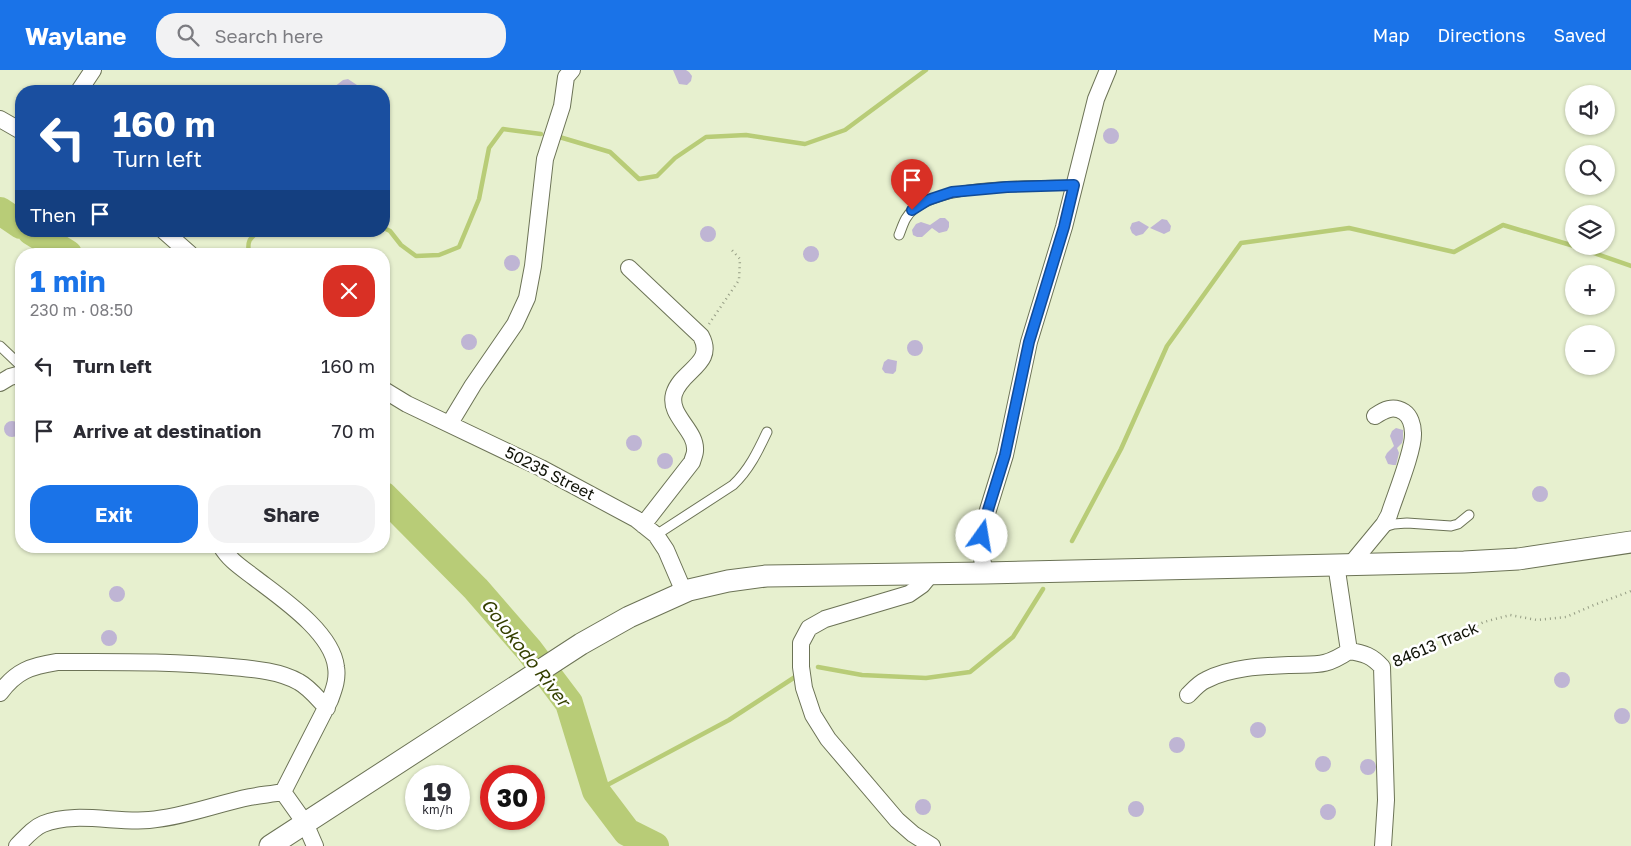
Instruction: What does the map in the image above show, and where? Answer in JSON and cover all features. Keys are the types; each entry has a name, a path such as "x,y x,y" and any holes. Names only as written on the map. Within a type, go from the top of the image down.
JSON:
{"street":[{"path":"83,85 93,70"},
{"path":"450,423 472,385 515,324 527,298 533,266 545,159 562,106 566,77 572,70"},
{"path":"985,573 981,554 982,536 1005,455 1029,342 1064,227 1096,99 1108,70"},
{"path":"0,119 15,127"},
{"path":"171,237 183,248"},
{"path":"629,268 701,336 706,344 701,361 678,384 673,396 674,408 694,440 695,450 692,462 643,525"},
{"path":"0,383 15,376"},
{"name":"50235 Street","path":"390,394 407,404 541,468 616,508 643,525 656,536 666,550 684,592"},
{"path":"1349,651 1344,564 1380,529 1388,515 1411,447 1413,433 1410,418 1402,411 1386,409 1375,416"},
{"path":"270,846 581,644 629,616 684,592 728,581 766,576 1464,562 1518,559 1631,542"},
{"path":"225,553 236,564 294,608 328,643 337,668 336,685 327,708 284,792"},
{"path":"931,574 922,585 909,594 825,619 809,628 801,643 801,667 804,688 813,714 828,739 897,820 913,834 932,846"},
{"path":"1188,695 1204,681 1220,674 1246,669 1320,664 1335,660 1349,651 1363,653 1374,658 1382,667"},
{"path":"0,693 6,684 20,673 36,665 57,662 190,662 250,669 298,681 308,688 327,708"},
{"name":"84613 Track","path":"1382,667 1386,800 1383,846"},
{"path":"284,792 305,823 315,846"},
{"path":"17,846 27,834 42,824 57,820 123,821 175,817 249,797 284,792"}],"lane":[{"path":"900,235 904,220 912,210 928,200 952,192 1007,187 1074,185"},
{"path":"0,346 15,360"},
{"path":"656,536 737,481 749,467 767,432"},
{"path":"1380,529 1394,524 1407,523 1451,526 1458,524 1469,515"}],"path":[{"path":"701,336 739,280 740,259 730,248"},
{"name":"84613 Track","path":"1382,667 1431,648 1484,622 1510,615 1537,620 1566,617 1594,604 1631,591"}],"building":[{"path":"673,70 686,70 692,76 691,81 687,85 679,84"},
{"path":"348,79 357,85 337,85"},
{"path":"1111,128 1119,136 1111,144 1103,136"},
{"path":"940,218 945,218 949,222 947,231 939,233 932,228 922,237 913,235 912,230 916,224 921,222 930,225"},
{"path":"1162,219 1167,220 1171,226 1170,231 1164,234 1150,228"},
{"path":"1139,221 1149,227 1143,234 1136,236 1130,228 1132,223"},
{"path":"708,226 716,234 708,242 700,234"},
{"path":"811,246 819,254 811,262 803,254"},
{"path":"512,255 520,263 512,271 504,263"},
{"path":"469,334 477,342 469,350 461,342"},
{"path":"915,340 923,348 915,356 907,348"},
{"path":"888,359 897,361 896,371 893,374 885,373 882,369 884,362"},
{"path":"12,421 15,422 15,436 12,437 4,429"},
{"path":"1396,428 1403,430 1403,439 1397,448 1399,453 1396,465 1393,465 1388,464 1385,457 1394,446 1390,436"},
{"path":"634,435 642,443 634,451 626,443"},
{"path":"665,453 673,461 665,469 657,461"},
{"path":"1540,486 1548,494 1540,502 1532,494"},
{"path":"117,586 125,594 117,602 109,594"},
{"path":"109,630 117,638 109,646 101,638"},
{"path":"1562,672 1570,680 1562,688 1554,680"},
{"path":"1622,708 1630,716 1622,724 1614,716"},
{"path":"1258,722 1266,730 1258,738 1250,730"},
{"path":"1177,737 1185,745 1177,753 1169,745"},
{"path":"1323,756 1331,764 1323,772 1315,764"},
{"path":"1368,759 1376,767 1368,775 1360,767"},
{"path":"923,799 931,807 923,815 915,807"},
{"path":"1136,801 1144,809 1136,817 1128,809"},
{"path":"1328,804 1336,812 1328,820 1320,812"}],"waterway":[{"path":"556,136 610,152 639,179 657,176 675,158 706,137 746,135 805,144 845,130 926,70"},
{"path":"390,231 401,245 416,256 439,255 459,247 479,199 489,148 503,129 541,134"},
{"name":"Golokodo River","path":"0,211 15,221"},
{"path":"1072,541 1121,449 1167,346 1241,243 1349,228 1454,252 1503,225 1565,243"},
{"name":"Golokodo River","path":"41,237 58,248"},
{"path":"248,248 252,237"},
{"path":"1600,255 1631,266"},
{"name":"Golokodo River","path":"390,502 476,589 529,650 569,703 596,791 627,832 655,846"},
{"path":"818,667 862,675 926,678 970,672 1013,637 1043,589"},
{"path":"596,791 729,720 795,677"}],"route":[{"path":"912,210 928,200 952,192 1007,187 1074,185 1064,227 1029,342 1005,455 982,536"}]}
